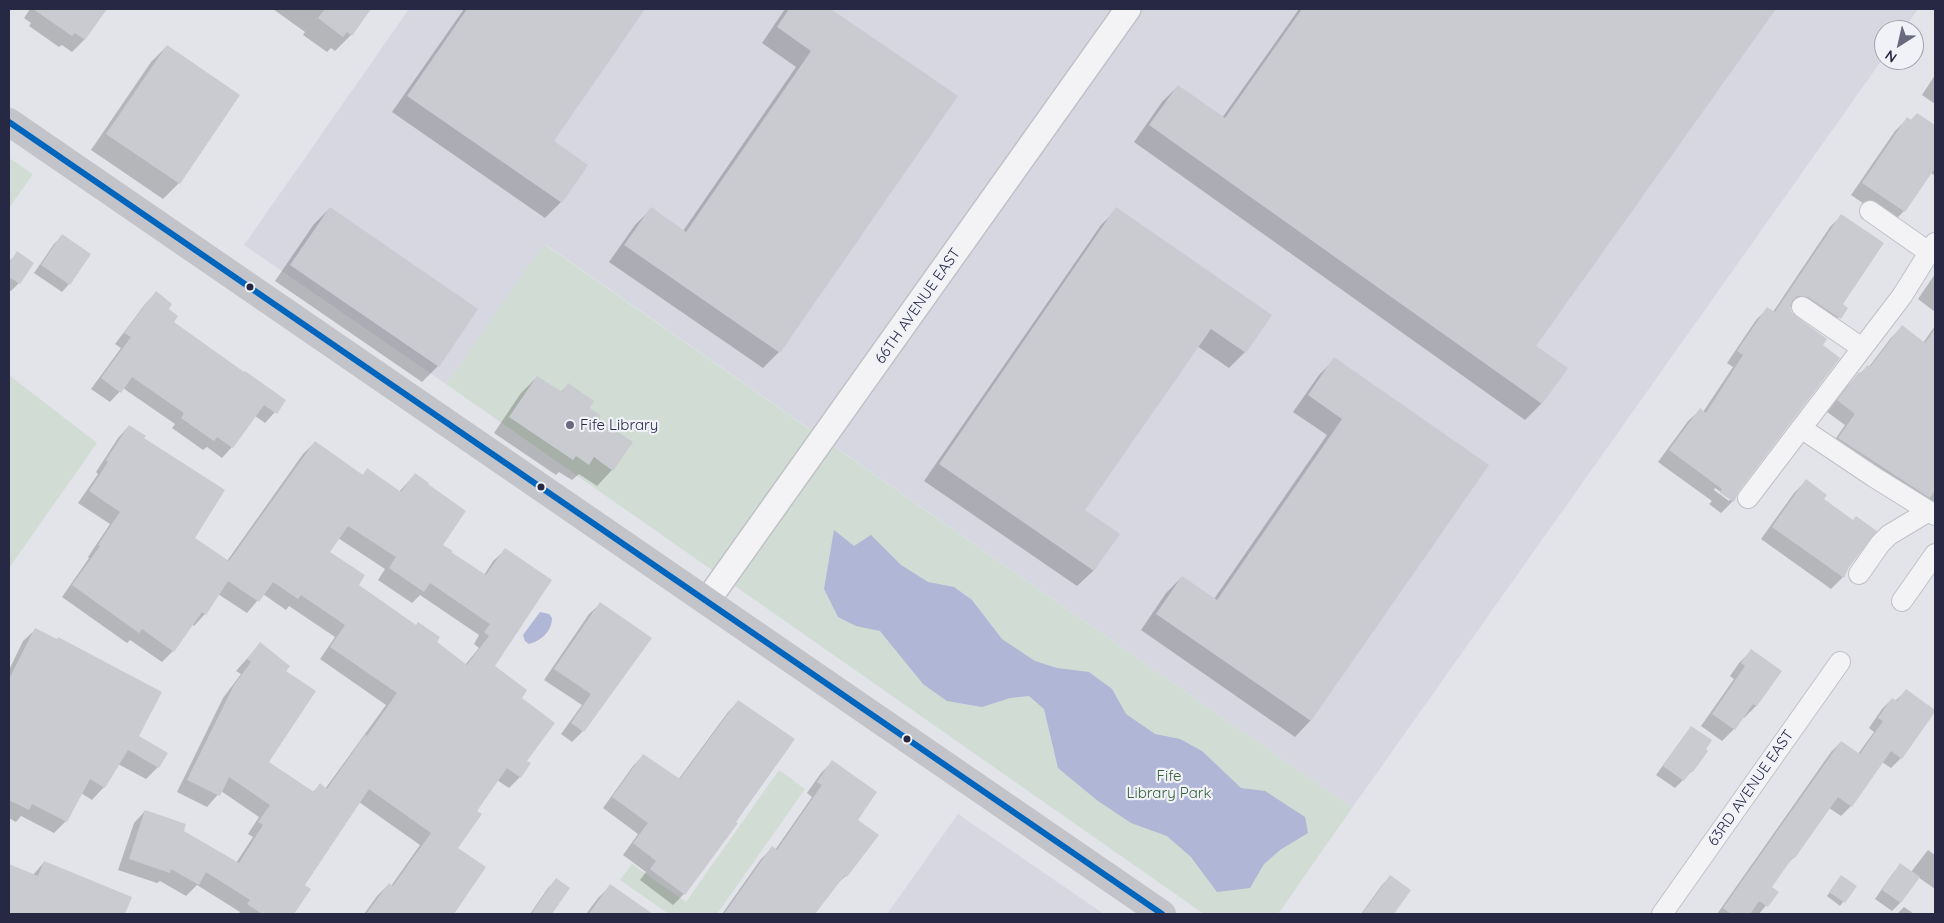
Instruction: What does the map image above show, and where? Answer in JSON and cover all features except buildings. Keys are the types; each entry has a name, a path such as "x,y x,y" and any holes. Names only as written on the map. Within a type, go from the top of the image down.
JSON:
{"main road":[{"path":"9,122 1162,914"}],"street":[{"name":"66TH AVENUE EAST","path":"707,601 1128,9"},
{"path":"1748,498 1902,296 1932,248 1870,211"},
{"path":"1802,307 1862,348"},
{"path":"1801,428 1874,478 1932,513"},
{"path":"1859,574 1880,544 1889,536 1932,513"},
{"path":"1902,601 1935,554"},
{"name":"63RD AVENUE EAST","path":"1662,914 1840,662"}],"shaded area":[{"path":"409,9 1918,9 1910,20 1874,20 1875,70 1352,808 545,244 446,384 244,245"},
{"path":"958,814 1104,914 887,914"}],"green space":[{"path":"9,158 33,174 9,208"},
{"name":"Fife Library Park","path":"544,244 1352,808 1278,914 1204,914 446,384"},
{"path":"9,375 97,443 9,568"},
{"path":"779,770 805,789 717,914 669,914 620,880 632,864 686,902"}],"water":[{"path":"834,530 854,546 871,535 901,565 928,582 954,587 972,600 1002,639 1035,661 1057,668 1089,672 1112,689 1126,714 1155,734 1180,739 1202,751 1241,788 1265,791 1305,817 1308,833 1280,850 1264,864 1250,888 1217,892 1191,857 1167,836 1131,823 1098,801 1058,768 1044,709 1029,696 1010,698 982,707 947,701 923,684 880,631 856,626 838,617 824,589"},
{"path":"540,612 549,614 552,618 552,623 542,638 529,644 525,641 523,635"}],"transit line":[{"path":"9,122 1162,914"}],"place":[{"name":"Fife Library","path":"570,425"}]}
